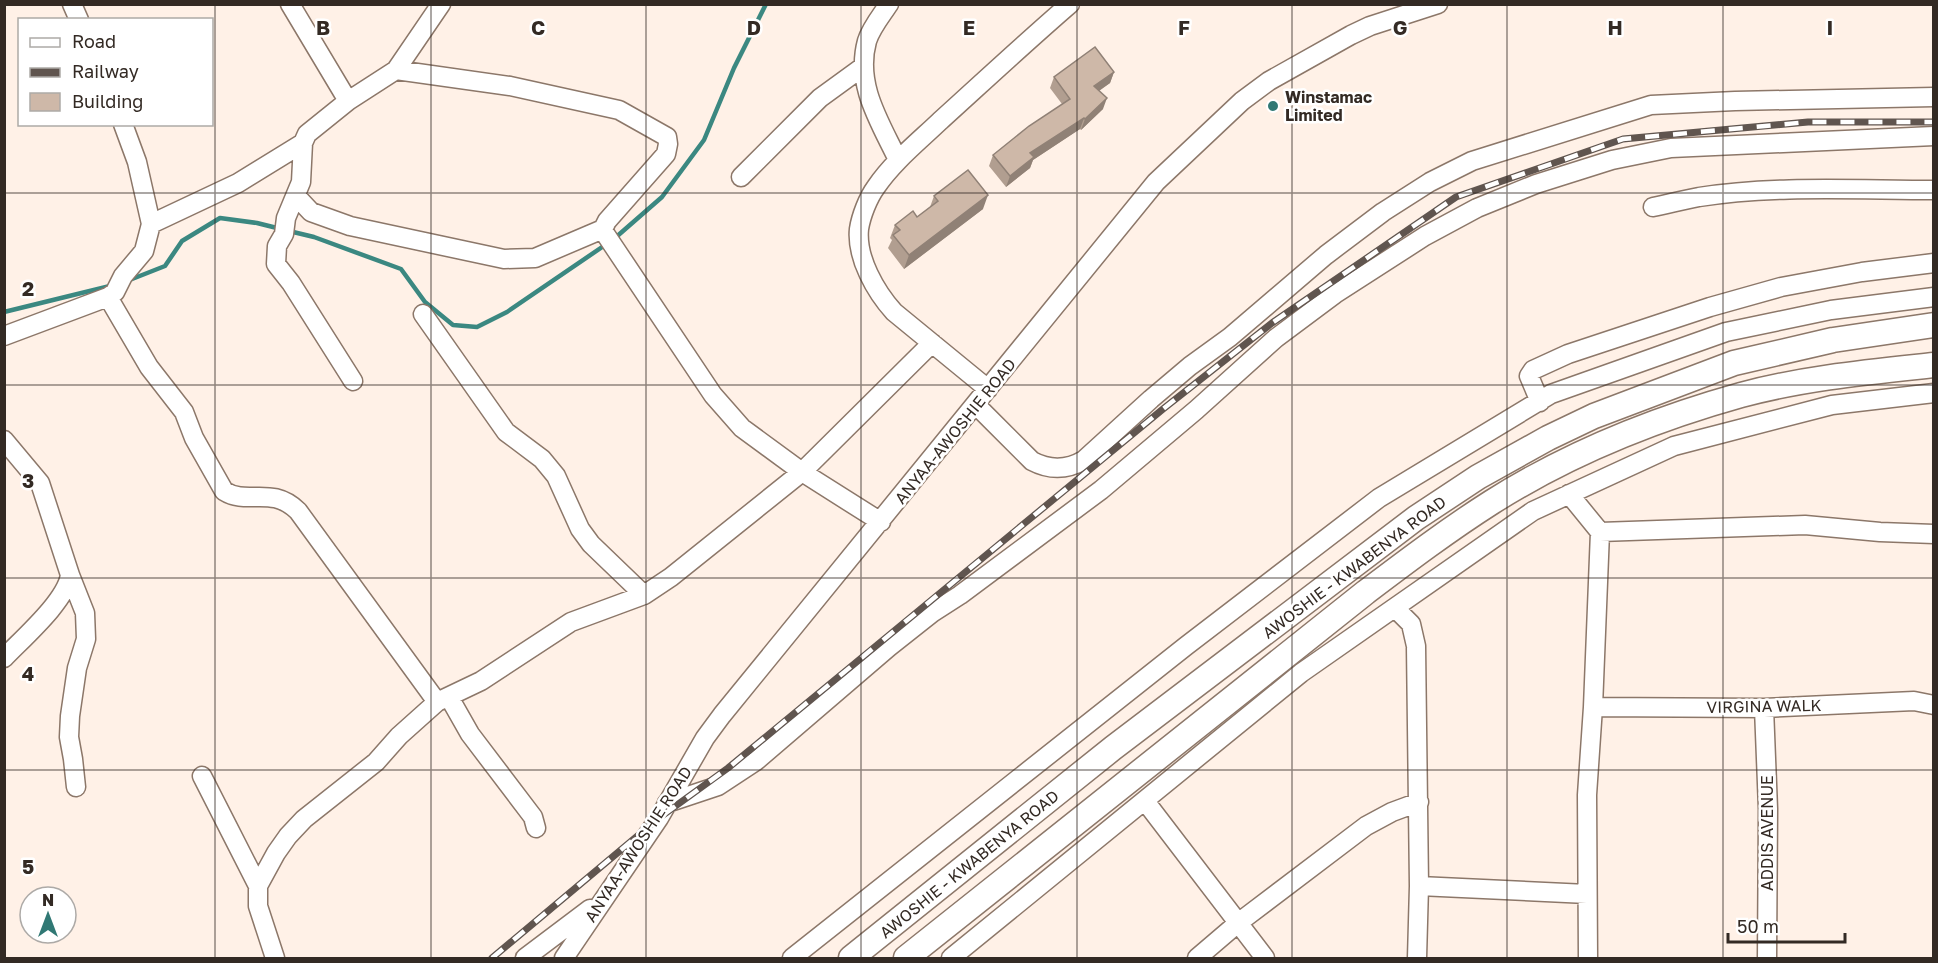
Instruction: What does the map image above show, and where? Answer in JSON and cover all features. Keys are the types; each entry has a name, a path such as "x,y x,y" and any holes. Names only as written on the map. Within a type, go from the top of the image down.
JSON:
{"main road":[{"name":"AWOSHIE - KWABENYA ROAD","path":"851,958 1113,748 1416,518 1478,477 1548,438 1594,416 1734,363 1833,340 1934,326"},
{"name":"AWOSHIE - KWABENYA ROAD","path":"906,958 1341,611 1433,541 1494,501 1561,464 1606,443 1742,395 1828,377 1934,365"},
{"path":"1113,748 1124,748 1135,760 1136,768 1132,778"}],"street":[{"path":"72,4 78,18"},
{"path":"290,4 348,100"},
{"path":"353,381 276,264 277,246 300,182 303,143 307,134 348,100 396,70 441,4"},
{"path":"889,4 867,40 864,66 868,97 898,160"},
{"path":"988,389 894,312 883,300 863,259 859,229 876,186 898,160 1021,46 1070,4"},
{"name":"ANYAA-AWOSHIE ROAD","path":"562,956 667,803 705,738 722,715 1156,182 1242,101 1269,81 1370,26 1438,4"},
{"path":"741,177 820,98 864,66"},
{"path":"396,70 510,86 619,110 667,137 666,154 607,221 608,238 713,395 742,428 802,472 881,522"},
{"path":"976,405 1032,460 1042,466 1054,468 1076,465 1190,366 1230,337 1326,255 1383,212 1430,182 1472,161 1651,105 1734,100 1934,97"},
{"path":"4,336 116,288 144,251 151,224 137,162 124,126"},
{"path":"667,803 718,786 756,761 932,613 1101,490 1196,410 1276,338 1345,288 1425,236 1478,208 1536,184 1612,160 1671,148 1934,136"},
{"path":"151,224 238,183 303,143"},
{"path":"1653,207 1699,197 1746,192 1934,190"},
{"path":"296,196 311,212 350,226 504,259 535,258 608,238"},
{"path":"1540,402 1529,376 1533,370 1568,354 1710,307 1781,287 1862,272 1934,263"},
{"path":"116,288 149,367 184,412 194,438 224,491 236,495 279,498 289,502 298,511 533,817 536,828"},
{"path":"792,958 1186,646 1379,498 1551,394 1726,332 1831,310 1934,297"},
{"path":"423,314 506,432 542,459 556,476 580,528 591,544 644,596"},
{"path":"258,886 288,836 304,819 376,762 408,726 443,699 481,681 571,622 644,596 671,577 802,472 932,343"},
{"path":"951,958 1301,673 1533,511 1674,446 1832,405 1934,393"},
{"path":"4,440 40,483 85,613 86,639 77,668 70,716 69,736 74,759 75,787"},
{"path":"1569,494 1600,532 1587,795 1588,958"},
{"path":"1600,532 1805,525 1934,534"},
{"path":"4,658 57,602 69,583 70,575"},
{"path":"1395,608 1411,624 1416,646 1419,802 1417,958"},
{"name":"VIRGINA WALK","path":"1593,707 1764,708 1914,701 1934,705"},
{"name":"ADDIS AVENUE","path":"1764,708 1768,809 1767,958"},
{"path":"202,776 258,886 258,906 275,958"},
{"path":"1145,801 1265,958"},
{"path":"1197,958 1238,923 1366,826 1392,812 1419,802"},
{"path":"1419,886 1587,894"},
{"path":"525,958 601,901"}],"building":[{"path":"1095,47 1114,72 1094,86 1107,98 1085,119 1030,153 1034,157 1010,176 993,155 1029,126 1070,99 1054,77"},
{"path":"968,170 988,195 909,255 893,235 900,230 895,225 913,211 917,217 938,201 934,196"}],"waterway":[{"path":"615,238 662,197 704,140 734,68 766,4"},
{"path":"127,281 165,266 182,241 220,218 281,229"},
{"path":"289,231 314,237 401,269 425,302 453,325 477,327 507,312 608,243"},
{"path":"4,312 110,286"}],"railway":[{"path":"492,958 659,818 728,768 1163,409 1272,323 1456,197 1623,139 1808,122 1934,122"}],"place":[{"name":"Winstamac Limited","path":"1273,106"}]}
